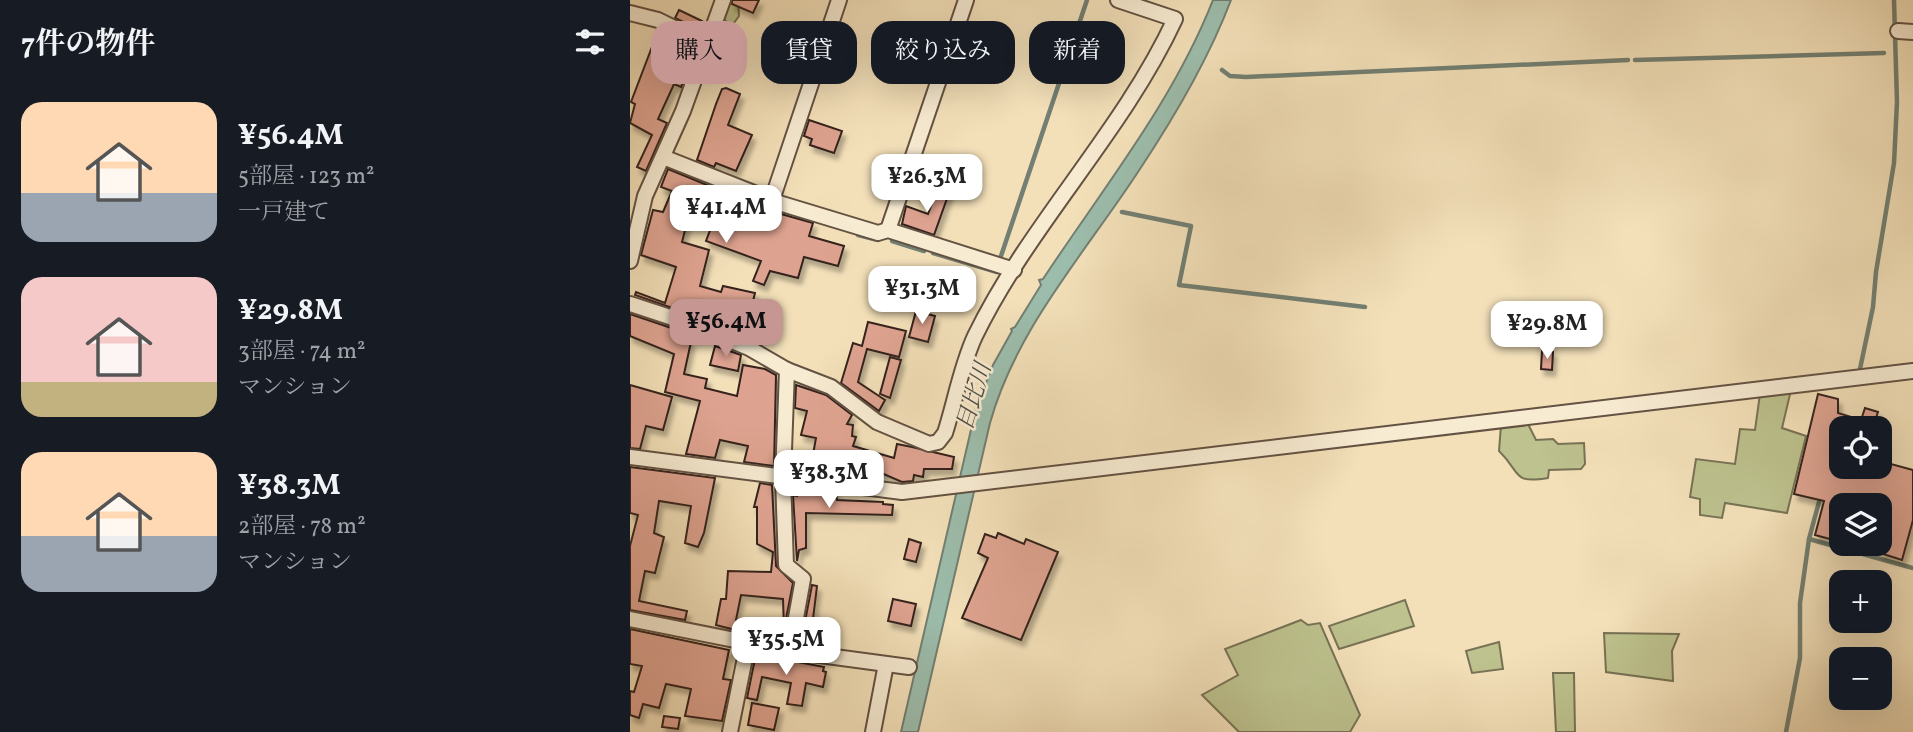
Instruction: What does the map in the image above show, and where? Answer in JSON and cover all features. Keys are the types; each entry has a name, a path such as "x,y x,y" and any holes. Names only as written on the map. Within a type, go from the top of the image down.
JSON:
{"street":[{"path":"715,21 723,0"},
{"path":"772,200 839,0"},
{"path":"888,230 966,0"},
{"path":"630,304 685,322 748,348 787,370 831,387 877,422 929,444 939,442 945,433 974,338 1014,270 1109,132 1164,44 1175,19 1118,0"},
{"path":"630,13 660,21"},
{"path":"630,261 645,196 692,84"},
{"path":"663,158 772,200 878,233 888,230 1014,270"},
{"path":"787,370 783,477 786,565 803,579 790,651"},
{"path":"630,457 902,492 984,480 1913,371"},
{"path":"630,620 790,651 908,667"},
{"path":"730,732 748,643"},
{"path":"873,732 886,664"}],"green space":[{"path":"731,0 738,0 739,16 735,21 724,19"},
{"path":"1791,390 1782,428 1806,436 1787,513 1725,503 1722,518 1700,515 1700,499 1690,497 1696,459 1735,464 1740,429 1755,430 1760,394"},
{"path":"1527,422 1536,440 1553,439 1558,444 1584,443 1585,464 1581,469 1549,470 1548,478 1522,478 1499,451 1501,425"},
{"path":"1405,600 1414,626 1339,649 1329,626"},
{"path":"1301,620 1308,625 1320,623 1360,715 1350,732 1239,732 1202,695 1238,675 1225,649"},
{"path":"1604,633 1679,634 1672,651 1673,681 1606,672"},
{"path":"1499,642 1503,669 1472,673 1466,651"},
{"path":"1553,673 1574,673 1575,732 1556,732"}],"shaded area":[{"path":"1213,0 1231,0 1189,89 1138,172 1034,324 1002,389 990,423 918,732 901,732 976,408 993,365 1011,329 1015,327 1041,285 1039,280 1043,279 1136,144 1178,74"}],"building":[{"path":"732,0 759,0 753,13 732,4"},
{"path":"679,10 702,21 681,21 675,18"},
{"path":"651,49 651,84 674,84 658,119 667,123 646,171 637,167 652,135 630,123 635,104 631,102"},
{"path":"722,89 740,94 728,125 752,135 736,171 716,163 714,167 697,160"},
{"path":"809,120 842,131 834,153 810,145 812,139 804,136"},
{"path":"668,169 729,194 724,207 750,217 751,215 771,223 774,212 813,223 809,236 844,246 838,266 804,257 798,278 770,271 764,285 753,281 761,261 706,241 717,212 692,203 682,242 709,250 700,286 721,292 723,286 755,293 750,313 700,300 695,316 635,295 636,292 665,303 676,267 641,255 653,210 663,212 672,191 661,187"},
{"path":"938,187 950,190 934,235 902,224 906,206 928,214"},
{"path":"916,311 935,316 928,342 909,337"},
{"path":"630,314 689,334 687,341 691,342 684,374 707,379 705,388 737,396 743,365 765,369 776,375 774,466 744,462 748,446 720,440 715,458 686,454 700,401 665,392 674,354 630,336"},
{"path":"868,322 906,331 899,357 867,349 858,382 885,400 879,411 841,383 853,343 862,346"},
{"path":"715,346 741,355 738,371 710,365"},
{"path":"1542,351 1553,352 1552,370 1541,369"},
{"path":"890,357 901,360 890,398 880,394"},
{"path":"630,385 672,397 663,430 646,426 640,449 630,448"},
{"path":"796,385 826,395 852,415 847,424 853,425 852,436 856,437 853,446 894,458 897,444 912,447 954,457 952,469 924,469 923,477 914,475 913,481 902,482 849,459 846,467 825,460 823,472 810,471 816,438 801,435 807,411 795,408"},
{"path":"1818,394 1838,399 1838,413 1848,416 1829,416 1829,479 1892,479 1892,464 1913,470 1913,520 1902,560 1889,556 1892,556 1892,493 1829,493 1829,539 1815,535 1824,501 1794,494"},
{"path":"1865,408 1878,412 1877,416 1862,416"},
{"path":"630,467 715,478 704,533 698,547 685,543 691,506 659,501 654,533 664,537 655,573 645,571 639,601 687,611 685,620 630,610 630,546 638,515 630,513"},
{"path":"760,483 772,485 776,566 793,583 784,629 783,599 741,595 736,620 745,621 743,632 716,625 721,599 726,599 728,571 771,572 773,552 757,544 757,507 754,507"},
{"path":"807,489 836,493 837,500 893,505 892,515 806,513 806,548 799,550 797,561 793,495 797,496 798,491"},
{"path":"998,533 1024,544 1026,539 1058,552 1021,640 962,618 988,558 978,553 985,534 996,538"},
{"path":"909,539 921,543 916,562 904,559"},
{"path":"812,585 817,586 813,619 826,621 823,636 803,632"},
{"path":"893,599 916,604 911,626 888,621"},
{"path":"630,629 729,650 723,679 731,680 722,721 685,716 691,689 666,684 659,708 643,704 639,718 630,715 630,691 634,692 642,666 630,664"},
{"path":"756,654 824,667 823,671 826,672 823,687 806,683 802,706 787,704 791,683 762,677 757,700 747,698"},
{"path":"752,703 779,708 774,730 748,725"},
{"path":"664,716 680,718 678,729 662,727"}],"waterway":[{"path":"1000,259 1087,0"},
{"path":"1860,369 1873,307 1894,163 1897,102 1894,0"},
{"path":"1635,60 1884,53"},
{"path":"1222,70 1230,76 1246,77 1628,60"},
{"path":"1122,212 1191,226 1179,285 1365,307"},
{"path":"858,235 878,240"},
{"path":"892,241 924,251"},
{"path":"933,253 997,272"},
{"path":"1786,732 1800,658 1800,603 1809,539 1819,502"},
{"path":"1809,539 1913,568"}],"water label":[{"name":"目比川","path":"975,397"}]}
